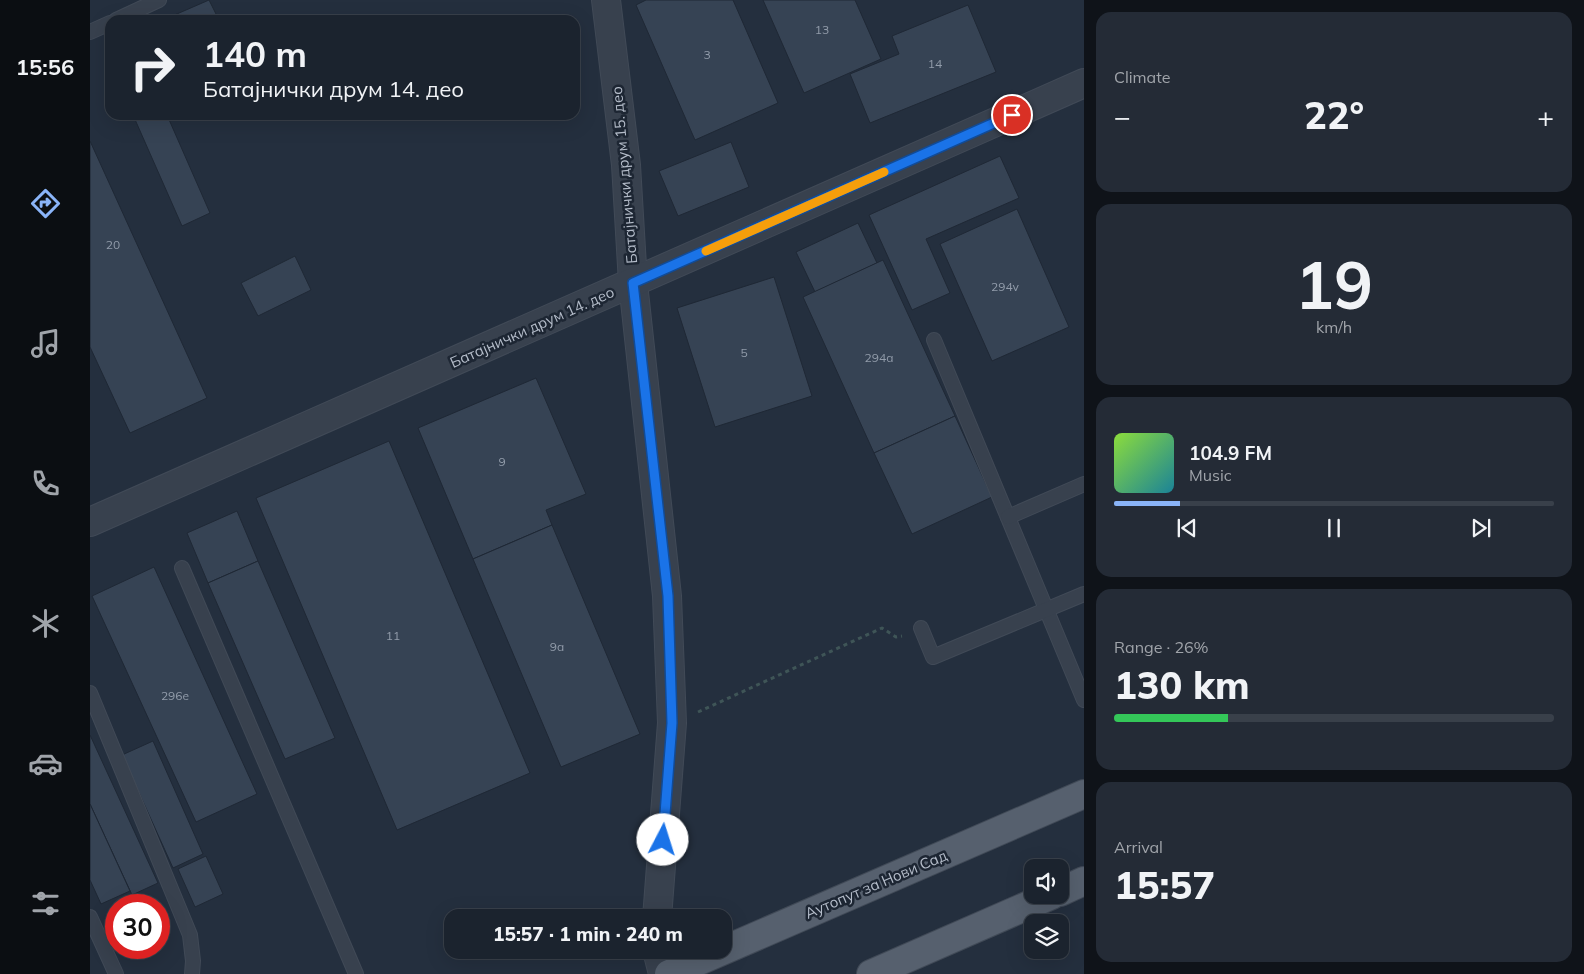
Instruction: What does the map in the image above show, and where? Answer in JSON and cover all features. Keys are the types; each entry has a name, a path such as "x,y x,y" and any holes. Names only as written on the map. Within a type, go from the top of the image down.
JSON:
{"main road":[{"name":"Аутопут за Нови Сад","path":"669,974 1084,794"},
{"path":"1069,888 1084,881"},
{"path":"871,974 1031,904"}],"street":[{"name":"Батајнички друм 15. део","path":"606,0 626,165 633,283 668,596 672,723 658,909"},
{"name":"Батајнички друм 14. део","path":"90,522 1084,83"},
{"path":"659,959 663,974"}],"lane":[{"path":"127,15 159,0"},
{"path":"90,32 105,25"},
{"path":"934,340 1084,700"},
{"path":"1008,517 1084,484"},
{"path":"182,568 356,974"},
{"path":"922,628 933,657 1084,594"},
{"path":"90,693 190,935 193,961 192,974"},
{"path":"90,917 116,974"}],"path":[{"path":"672,723 882,628 896,638 922,628"}],"building":[{"path":"209,0 216,15 174,15"},
{"path":"646,0 733,0 778,103 695,140 636,5"},
{"path":"763,0 855,0 881,59 804,93"},
{"path":"968,5 996,72 870,123 850,74 899,54 892,36"},
{"path":"135,120 169,120 210,213 182,226"},
{"path":"90,141 207,398 130,433 90,347"},
{"path":"731,142 749,187 678,216 659,171"},
{"path":"1000,156 1019,198 926,239 950,293 912,310 869,215"},
{"path":"1017,209 1069,327 992,361 940,244"},
{"path":"858,223 877,263 815,292 796,252"},
{"path":"295,256 311,290 258,316 241,283"},
{"path":"883,260 955,416 874,453 803,297"},
{"path":"774,277 812,396 715,427 677,308"},
{"path":"536,378 586,494 546,510 552,525 473,559 418,428"},
{"path":"955,416 992,497 912,534 874,453"},
{"path":"389,441 530,773 397,830 256,498"},
{"path":"237,511 258,561 208,583 187,533"},
{"path":"552,525 640,734 561,767 473,559"},
{"path":"258,561 335,738 285,759 208,583"},
{"path":"154,567 257,794 196,822 92,596"},
{"path":"90,735 158,883 132,894 90,804"},
{"path":"153,741 203,854 173,868 122,755"},
{"path":"90,804 130,891 123,894 105,894 105,902 101,904 90,880"},
{"path":"206,856 223,894 195,907 178,869"}],"slow traffic":[{"path":"706,251 884,172"}],"route":[{"path":"663,840 672,723 668,596 633,283 1012,115"}]}
